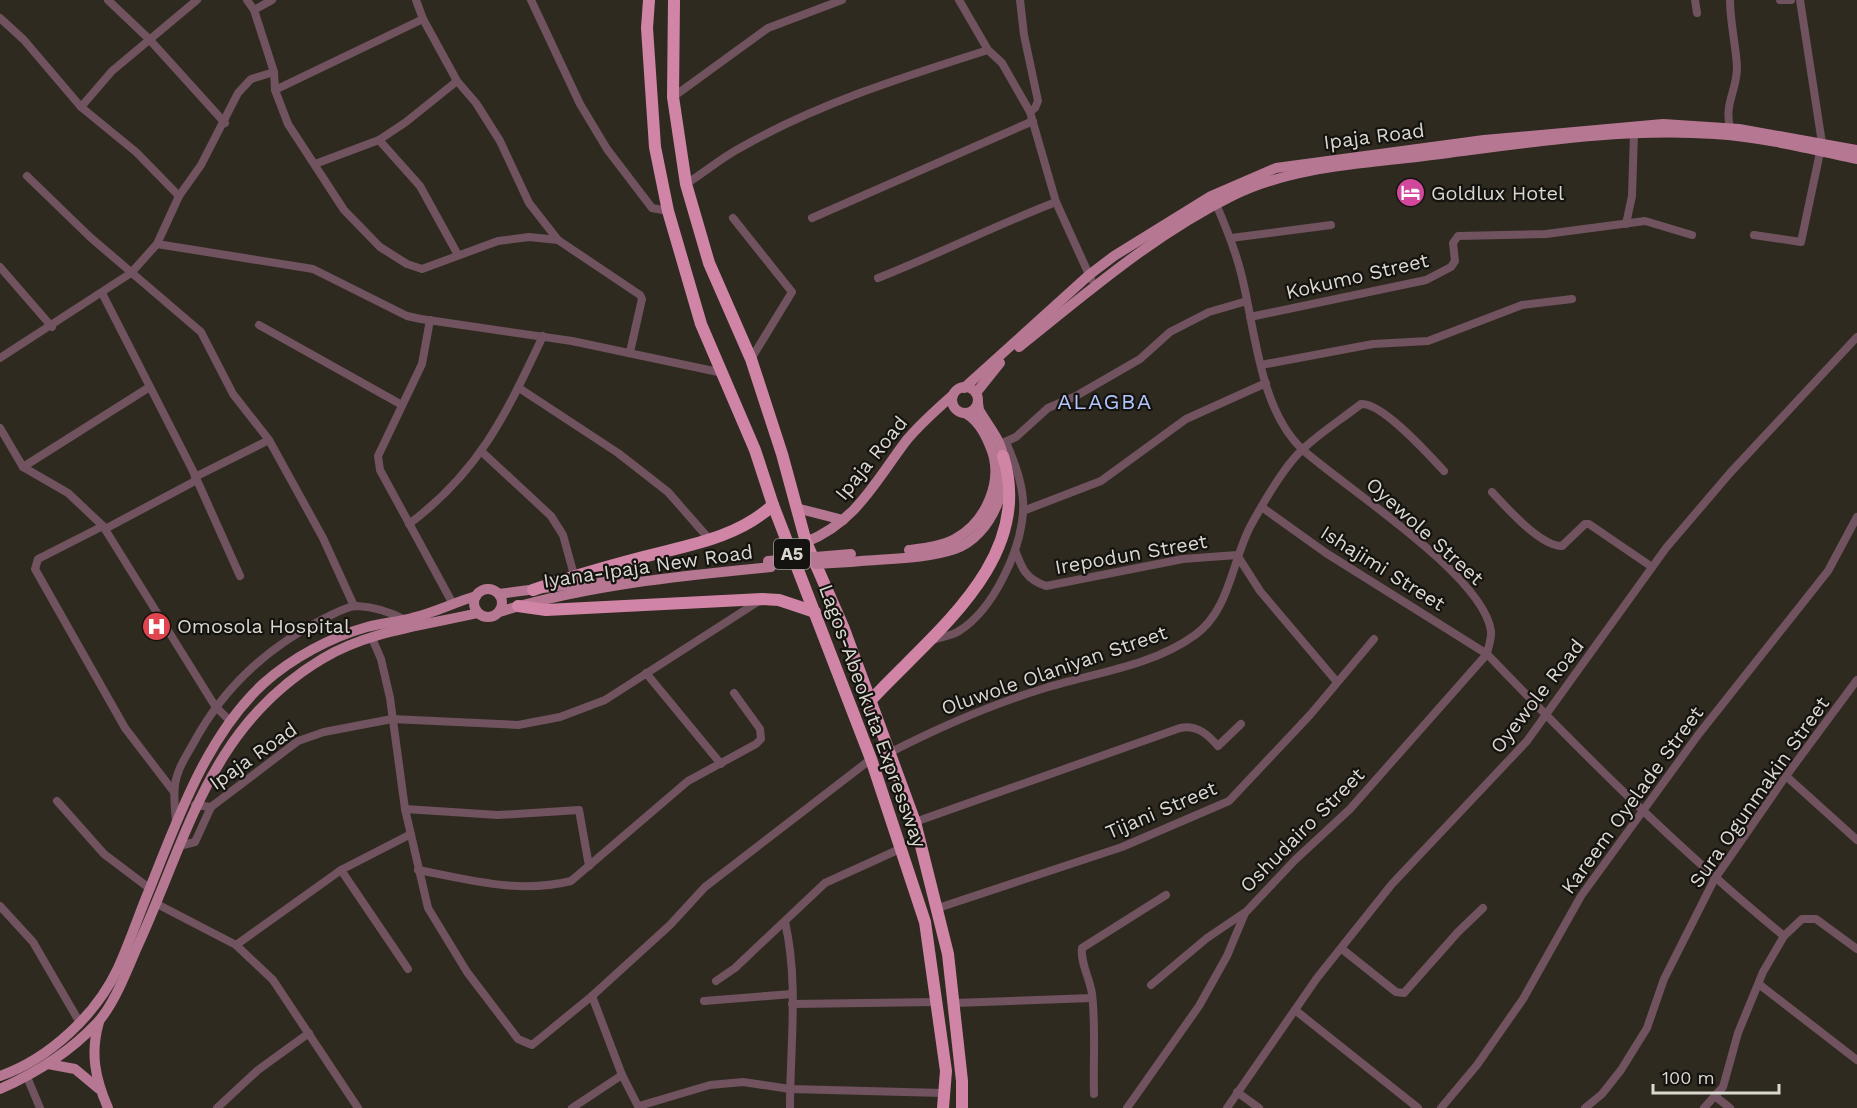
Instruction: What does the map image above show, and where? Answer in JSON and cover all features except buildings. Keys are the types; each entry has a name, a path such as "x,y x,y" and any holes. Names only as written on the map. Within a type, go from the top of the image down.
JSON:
{"highway":[{"name":"Lagos-Abeokuta Expressway","path":"649,0 647,28 655,147 669,211 701,324 755,450 773,505 871,759 925,922 945,1071 943,1108"},
{"name":"Lagos-Abeokuta Expressway","path":"674,0 673,97 686,184 709,263 751,359 782,454 806,542 844,629 915,822 948,954 962,1081 962,1108"},
{"path":"871,700 930,640 976,588 1003,536 1009,512 1010,486 1003,448"},
{"path":"532,590 574,575 710,540 746,524 773,505"},
{"path":"518,606 546,610 762,599 779,600 815,612"}],"main road":[{"name":"Ipaja Road","path":"977,398 1000,362 1147,246 1216,204 1277,180 1347,165 1682,128 1857,150"},
{"name":"Ipaja Road","path":"964,387 1089,274 1159,226 1211,196 1276,168 1571,130 1682,128 1730,128 1822,147 1857,159"},
{"path":"977,398 972,411 961,412 952,403 953,396 964,387 977,398 978,410 1003,448"},
{"name":"Ipaja Road","path":"806,542 826,534 843,520 876,486 904,443 927,418 953,396"},
{"name":"Ipaja Road","path":"927,418 961,412"},
{"name":"Iyana-Ipaja New Road","path":"850,558 936,546 955,539 979,518 992,492 995,477 993,452 974,418 961,412"},
{"name":"Iyana-Ipaja New Road","path":"499,594 770,564 928,555 956,548 969,541 997,507 1003,484 1003,448"},
{"path":"795,508 843,520"},
{"name":"Iyana-Ipaja New Road","path":"500,612 540,600 628,584 770,564"},
{"path":"485,590 499,594 502,603 500,612 491,617 478,613 372,638 324,658 293,678 268,699 242,727 191,803 231,722 263,684 308,652 365,628 405,620 476,596 485,590"},
{"path":"476,596 474,604 478,613"},
{"name":"Ipaja Road","path":"0,1076 41,1054 80,1023 97,1003 118,969 176,826 191,803"},
{"name":"Ipaja Road","path":"0,1089 27,1077 48,1064 99,1022 121,983 157,904 179,846 191,803"},
{"path":"99,1022 92,1053 99,1089 108,1108"},
{"path":"48,1064 75,1069 99,1089"}],"street":[{"path":"108,0 149,39 225,123"},
{"path":"81,107 103,79 196,0"},
{"path":"247,0 254,10 274,72 275,90 288,124 344,210 364,232 407,264 422,268 514,237 558,240"},
{"path":"254,10 272,0"},
{"path":"416,0 423,19 457,81 476,103 500,141 529,203 558,240 640,295 642,299 630,352"},
{"path":"531,0 580,104 597,134 652,208 669,211"},
{"path":"673,97 768,28 842,0"},
{"path":"959,0 988,50 1002,63 1030,112 1056,202 1095,287"},
{"path":"1020,0 1024,35 1038,101 1030,112"},
{"path":"1695,0 1697,13"},
{"path":"1730,0 1737,68 1735,86 1728,106 1730,128"},
{"path":"1780,0 1791,0"},
{"path":"1754,236 1801,242 1822,147 1800,0"},
{"path":"0,18 24,40 81,107 136,152 179,196"},
{"path":"275,90 423,19"},
{"path":"686,184 738,149 791,121 874,87 988,50"},
{"path":"0,358 52,327 131,273 157,244 179,196 225,123 243,87 251,79 274,72"},
{"path":"315,165 379,140 406,122 457,81"},
{"path":"812,218 1033,121"},
{"path":"1626,224 1632,196 1634,133"},
{"path":"379,140 420,186 458,255"},
{"path":"27,176 131,273 201,332 233,394 269,440 323,538 354,606"},
{"path":"879,278 926,259 990,228 1056,202"},
{"name":"Oyewole Street","path":"1216,204 1231,238 1266,383 1281,420 1302,450 1374,505 1470,590 1491,631 1487,654"},
{"path":"733,218 792,292 751,359"},
{"name":"Kokumo Street","path":"1250,317 1426,280 1451,267 1455,261 1453,243 1458,236 1546,234 1645,221 1692,235"},
{"path":"1231,238 1332,225"},
{"path":"157,244 313,269 406,316 543,336 630,352 723,373"},
{"path":"0,267 52,327"},
{"path":"102,293 135,356 148,388 196,478 240,576"},
{"path":"1262,365 1373,344 1428,341 1522,305 1572,299"},
{"path":"930,640 958,632 983,609 1007,572 1015,550 1023,511 1015,463 1003,448 1048,408 1076,396 1140,359 1170,332 1209,312 1247,301"},
{"path":"430,320 422,364 378,456 380,470 453,604"},
{"path":"259,325 402,405"},
{"path":"409,524 440,501 471,468 509,408 543,336"},
{"name":"Oyewole Road","path":"1227,1108 1295,1010 1412,861 1508,762 1547,716 1652,567 1730,473 1857,337"},
{"path":"1023,511 1101,481 1186,419 1266,383"},
{"path":"519,387 618,453 668,492 710,540"},
{"path":"23,467 148,388"},
{"name":"Oluwole Olaniyan Street","path":"891,752 946,724 1041,689 1160,654 1195,635 1209,622 1222,600 1237,555 1274,486 1302,450 1361,404 1366,403 1414,439 1444,471"},
{"path":"0,428 3,442 23,467 68,493 104,527 215,706 231,722"},
{"path":"174,792 125,728 35,569 38,560 269,440"},
{"path":"481,451 551,516 563,535 574,575"},
{"path":"1492,492 1512,514 1548,544 1562,546 1585,524 1589,524 1652,567"},
{"name":"Ishajimi Street","path":"1263,508 1326,553 1487,654"},
{"name":"Kareem Oyelade Street","path":"1441,1108 1477,1065 1523,999 1581,896 1698,735 1828,570 1857,517"},
{"name":"Irepodun Street","path":"1015,550 1024,574 1033,582 1046,586 1183,559 1237,555"},
{"path":"1237,555 1260,591 1337,682"},
{"name":"Ipaja Road","path":"191,803 211,807 298,741 360,723 392,719 507,725 541,722 605,700 762,599"},
{"path":"176,826 174,792 178,772 215,706 240,677 271,649 311,625 354,606 386,610 405,620"},
{"path":"372,638 381,659 405,809 428,908 467,972 518,1039 532,1045 592,996 670,925 705,887 871,759"},
{"name":"Tijani Street","path":"935,909 1122,847 1229,801 1310,715 1374,639"},
{"path":"1487,654 1642,812 1714,880 1784,936"},
{"name":"Oshudairo Street","path":"1127,1108 1198,1006 1227,956 1245,913 1295,860 1350,809 1487,654"},
{"path":"646,674 720,764"},
{"name":"Sura Ogunmakin Street","path":"1585,1108 1602,1094 1621,1071 1647,1028 1664,979 1714,880 1785,776 1857,680"},
{"path":"418,870 505,887 529,888 571,881 688,782 761,739 760,729 734,693"},
{"path":"915,822 1180,728 1189,726 1197,728 1218,746 1241,724"},
{"path":"1785,776 1857,840"},
{"path":"57,801 104,854 149,888"},
{"path":"179,846 195,842 211,807"},
{"path":"405,809 498,815 579,810 589,866"},
{"path":"236,945 341,870 411,834"},
{"path":"716,981 735,968 825,883 902,848"},
{"path":"341,870 408,969"},
{"path":"1094,1094 1092,998 1086,966 1081,956 1082,948 1166,895"},
{"path":"157,904 236,945 273,980 358,1108"},
{"path":"1341,949 1396,992 1404,993 1458,932 1483,908"},
{"path":"1,910 33,942 80,1023"},
{"path":"1151,985 1207,938 1245,913"},
{"path":"1704,1108 1716,1097 1728,1071 1738,1033 1760,985 1763,972 1784,936 1802,919 1816,920 1857,949"},
{"path":"785,922 790,945 792,999 790,1108"},
{"path":"1760,985 1857,1060"},
{"path":"592,996 622,1075 639,1107 710,1085 743,1082 790,1089 943,1094"},
{"path":"954,1003 1092,998"},
{"path":"704,1001 792,999 937,1002"},
{"path":"1295,1010 1418,1108"},
{"path":"219,1107 258,1070 309,1033"},
{"path":"572,1108 622,1075"},
{"path":"27,1077 40,1108"},
{"path":"1237,1092 1259,1108"},
{"path":"1716,1097 1730,1108"}],"place":[{"name":"Goldlux Hotel","path":"1410,193"},
{"name":"Omosola Hospital","path":"156,626"}],"district":[{"name":"ALAGBA","path":"1105,401"}]}
